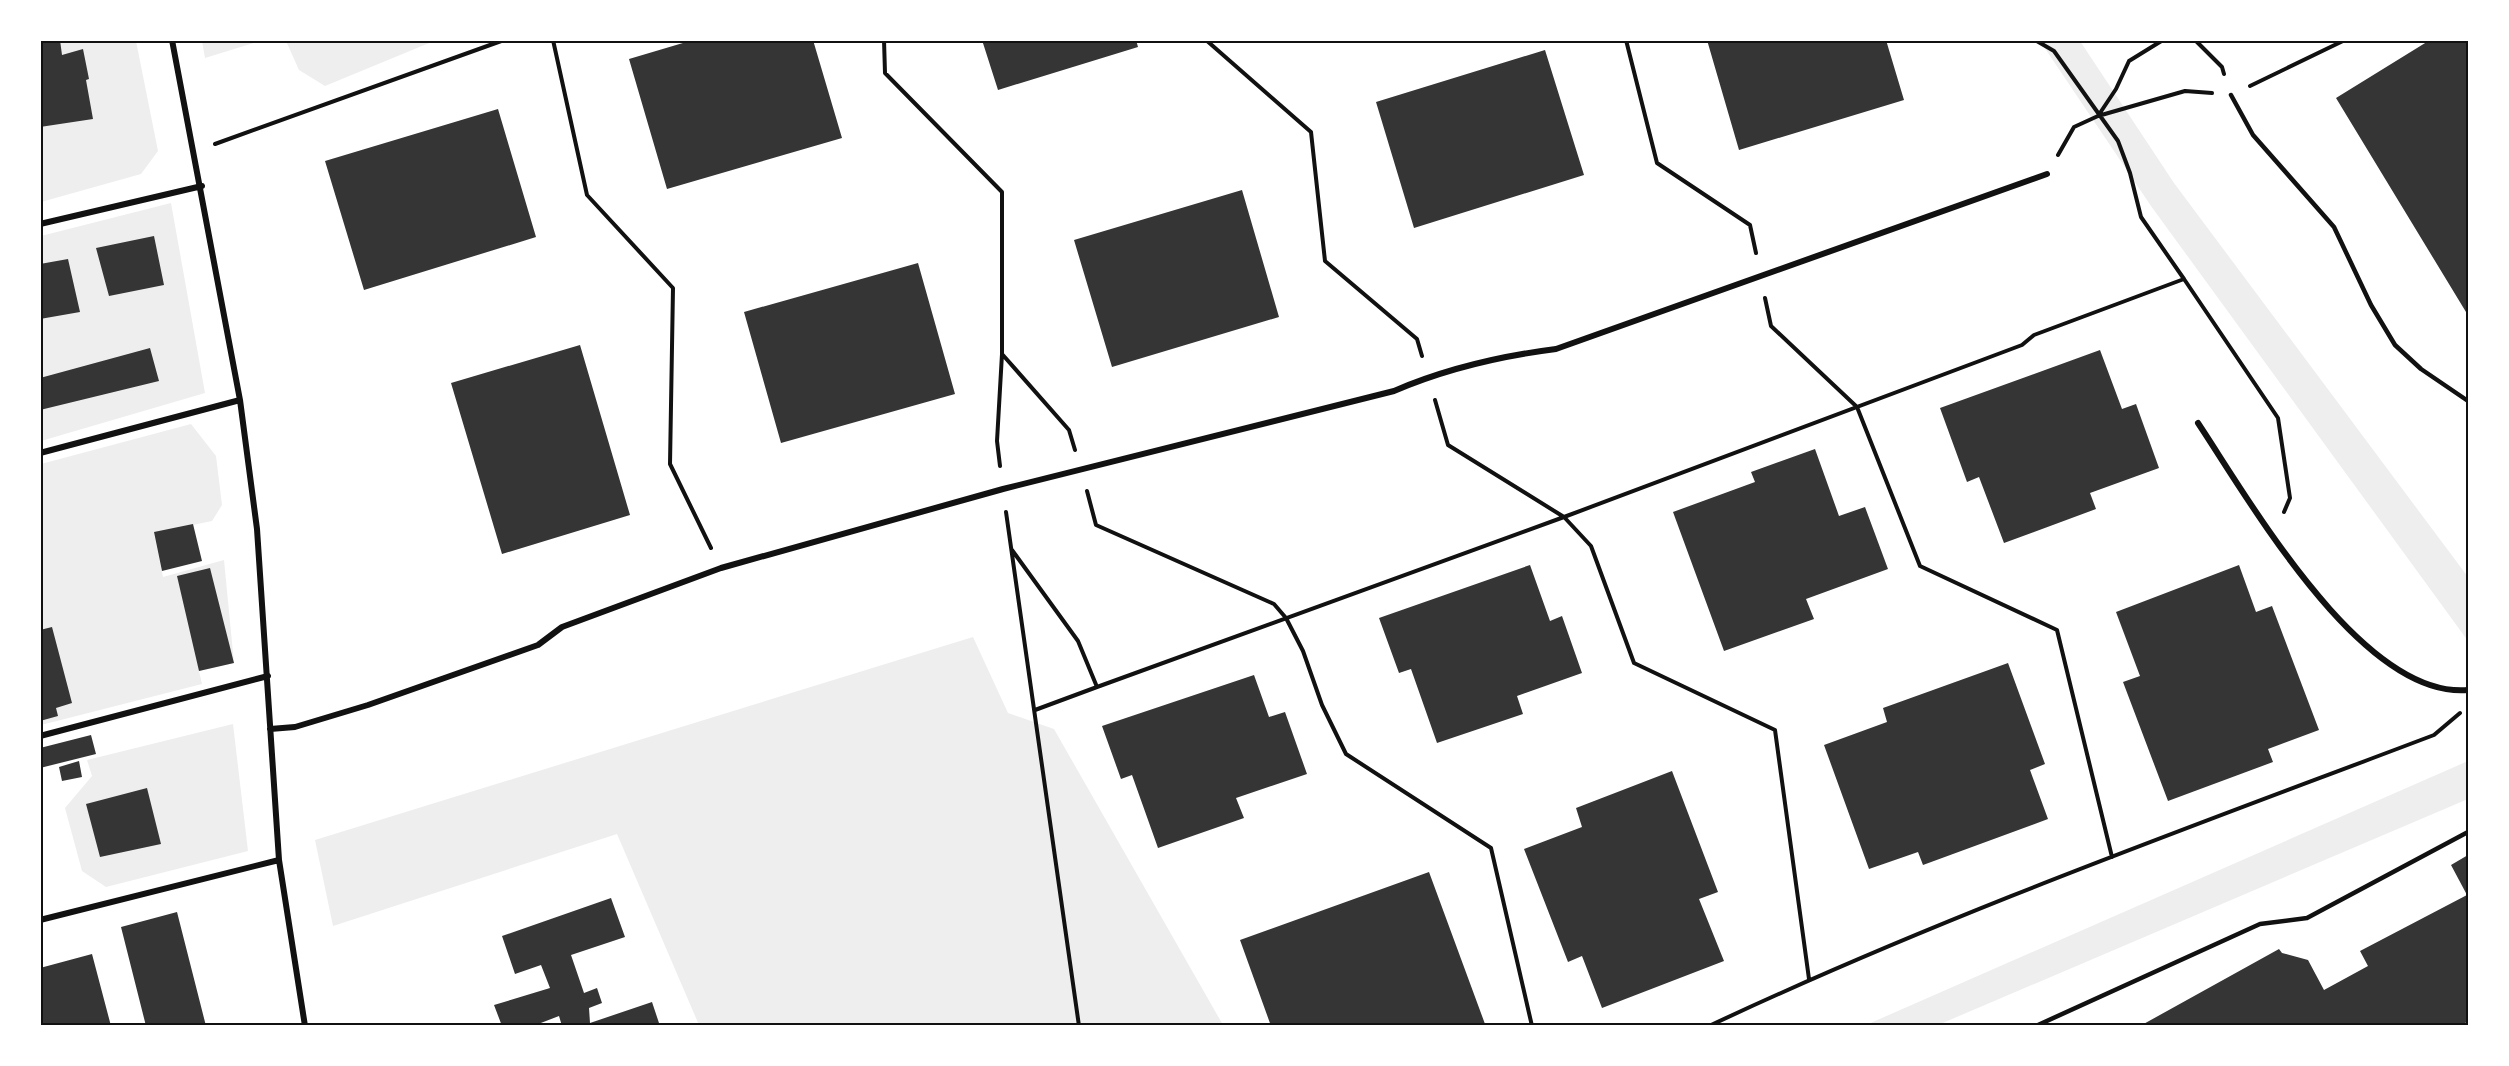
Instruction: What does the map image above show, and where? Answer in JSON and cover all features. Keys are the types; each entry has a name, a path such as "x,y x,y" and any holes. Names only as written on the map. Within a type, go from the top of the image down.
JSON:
{"street":[{"path":"172,40 240,400 257,529 279,860 305,1026"},
{"path":"270,729 295,727 368,705 538,645 562,627 721,568 1003,489 1394,391 1428,376 1522,353 1556,349 1760,274 2047,174"},
{"path":"40,224 201,186"},
{"path":"40,453 240,400"},
{"path":"2198,423 2273,534 2331,609 2361,642 2392,668 2420,683 2456,691 2469,690"},
{"path":"40,736 268,676"},
{"path":"40,920 279,860"}],"lane":[{"path":"2231,95 2253,135 2334,227 2371,305 2395,345 2421,369 2469,401"},
{"path":"2029,1026 2038,1025 2260,924 2307,918 2469,832"}],"path":[{"path":"215,144 504,40"},
{"path":"553,40 587,195 673,288 670,464 721,568"},
{"path":"885,40 885,73 1002,192 1002,354 997,441 1079,1026"},
{"path":"1206,40 1311,132 1325,261 1417,339 1448,445 1564,517 1591,546 1634,663 1775,730 1809,979"},
{"path":"1626,40 1657,163 1750,225 1760,274"},
{"path":"2035,40 2054,51 2098,116 2118,141 2130,173 2141,217 2278,418 2290,498 2273,534"},
{"path":"2098,116 2116,89 2129,61 2163,40"},
{"path":"2194,40 2222,67 2231,95"},
{"path":"2047,174 2074,128 2098,116 2185,91 2231,95 2344,40"},
{"path":"1035,710 1564,517 2022,345 2034,335 2184,279"},
{"path":"1772,326 1857,407 1920,566 2057,630 2112,857"},
{"path":"1002,354 1069,430 1096,525 1274,604 1286,618 1346,754 1491,848 1532,1026"},
{"path":"1012,550 1078,641 1097,687"},
{"path":"1709,1026 1809,979 2112,857 2434,735 2469,706"}],"shaded area":[{"path":"202,40 260,41 205,58"},
{"path":"41,41 136,41 158,151 141,174 41,202"},
{"path":"286,41 434,41 325,86 299,70"},
{"path":"2040,41 2080,41 2174,183 2468,577 2468,641 2151,206"},
{"path":"171,203 205,393 41,441 41,236"},
{"path":"191,424 216,456 222,505 212,521 154,533 163,577 224,560 234,663 199,671 202,684 41,725 41,464"},
{"path":"973,637 1008,713 1054,729 1223,1025 699,1025 617,834 333,926 315,840"},
{"path":"233,724 248,851 106,887 82,871 65,808 92,776 87,760"},
{"path":"2468,761 2468,799 1938,1025 1866,1025"}],"building":[{"path":"40,40 60,40 62,55 83,49 93,119 40,127"},
{"path":"693,40 813,40 842,138 667,189 629,59"},
{"path":"982,40 1136,40 1138,47 998,90"},
{"path":"1707,40 1886,40 1904,100 1739,150"},
{"path":"2430,40 2468,40 2468,310 2466,312 2336,98"},
{"path":"1545,50 1584,175 1414,228 1376,102"},
{"path":"498,109 536,237 364,290 325,161"},
{"path":"1242,190 1279,317 1112,367 1074,240"},
{"path":"154,236 164,285 109,296 96,248"},
{"path":"68,259 80,312 40,319 40,264"},
{"path":"918,263 955,394 781,443 744,312"},
{"path":"580,345 630,515 502,554 451,383"},
{"path":"150,348 159,381 40,410 40,378"},
{"path":"2100,350 2122,409 2136,404 2159,468 2090,493 2096,509 2004,543 1979,477 1967,482 1940,408"},
{"path":"1815,449 1839,516 1865,507 1888,569 1806,599 1814,619 1724,651 1673,512 1755,482 1751,472"},
{"path":"193,524 202,561 162,571 154,532"},
{"path":"1530,565 1550,621 1562,616 1582,673 1517,696 1523,714 1437,743 1411,669 1399,673 1379,618"},
{"path":"2239,565 2256,612 2272,606 2319,730 2268,749 2273,762 2168,801 2123,682 2140,676 2116,612"},
{"path":"210,568 234,663 199,671 177,576"},
{"path":"52,627 72,703 56,708 58,716 40,721 40,630"},
{"path":"2008,663 2045,764 2030,770 2048,819 1923,865 1918,852 1869,869 1824,745 1887,722 1883,708"},
{"path":"1254,675 1269,717 1285,712 1307,774 1236,798 1244,818 1158,848 1132,775 1121,779 1102,726"},
{"path":"91,735 96,754 40,768 40,748"},
{"path":"79,761 82,777 62,781 59,767"},
{"path":"1672,771 1718,892 1699,899 1724,961 1602,1008 1582,956 1568,962 1524,849 1582,827 1576,808"},
{"path":"147,788 161,844 100,857 86,804"},
{"path":"2468,855 2468,1021 2461,1026 2140,1026 2279,949 2282,953 2308,960 2324,990 2368,966 2360,951 2467,895 2451,865"},
{"path":"1429,872 1485,1024 1271,1026 1240,940"},
{"path":"611,898 625,937 571,955 584,993 597,988 602,1003 589,1008 590,1023 652,1002 660,1026 562,1026 559,1016 533,1026 502,1026 494,1005 550,988 541,965 515,974 502,936"},
{"path":"177,912 206,1026 146,1026 121,927"},
{"path":"92,954 111,1026 40,1026 40,968"}]}
